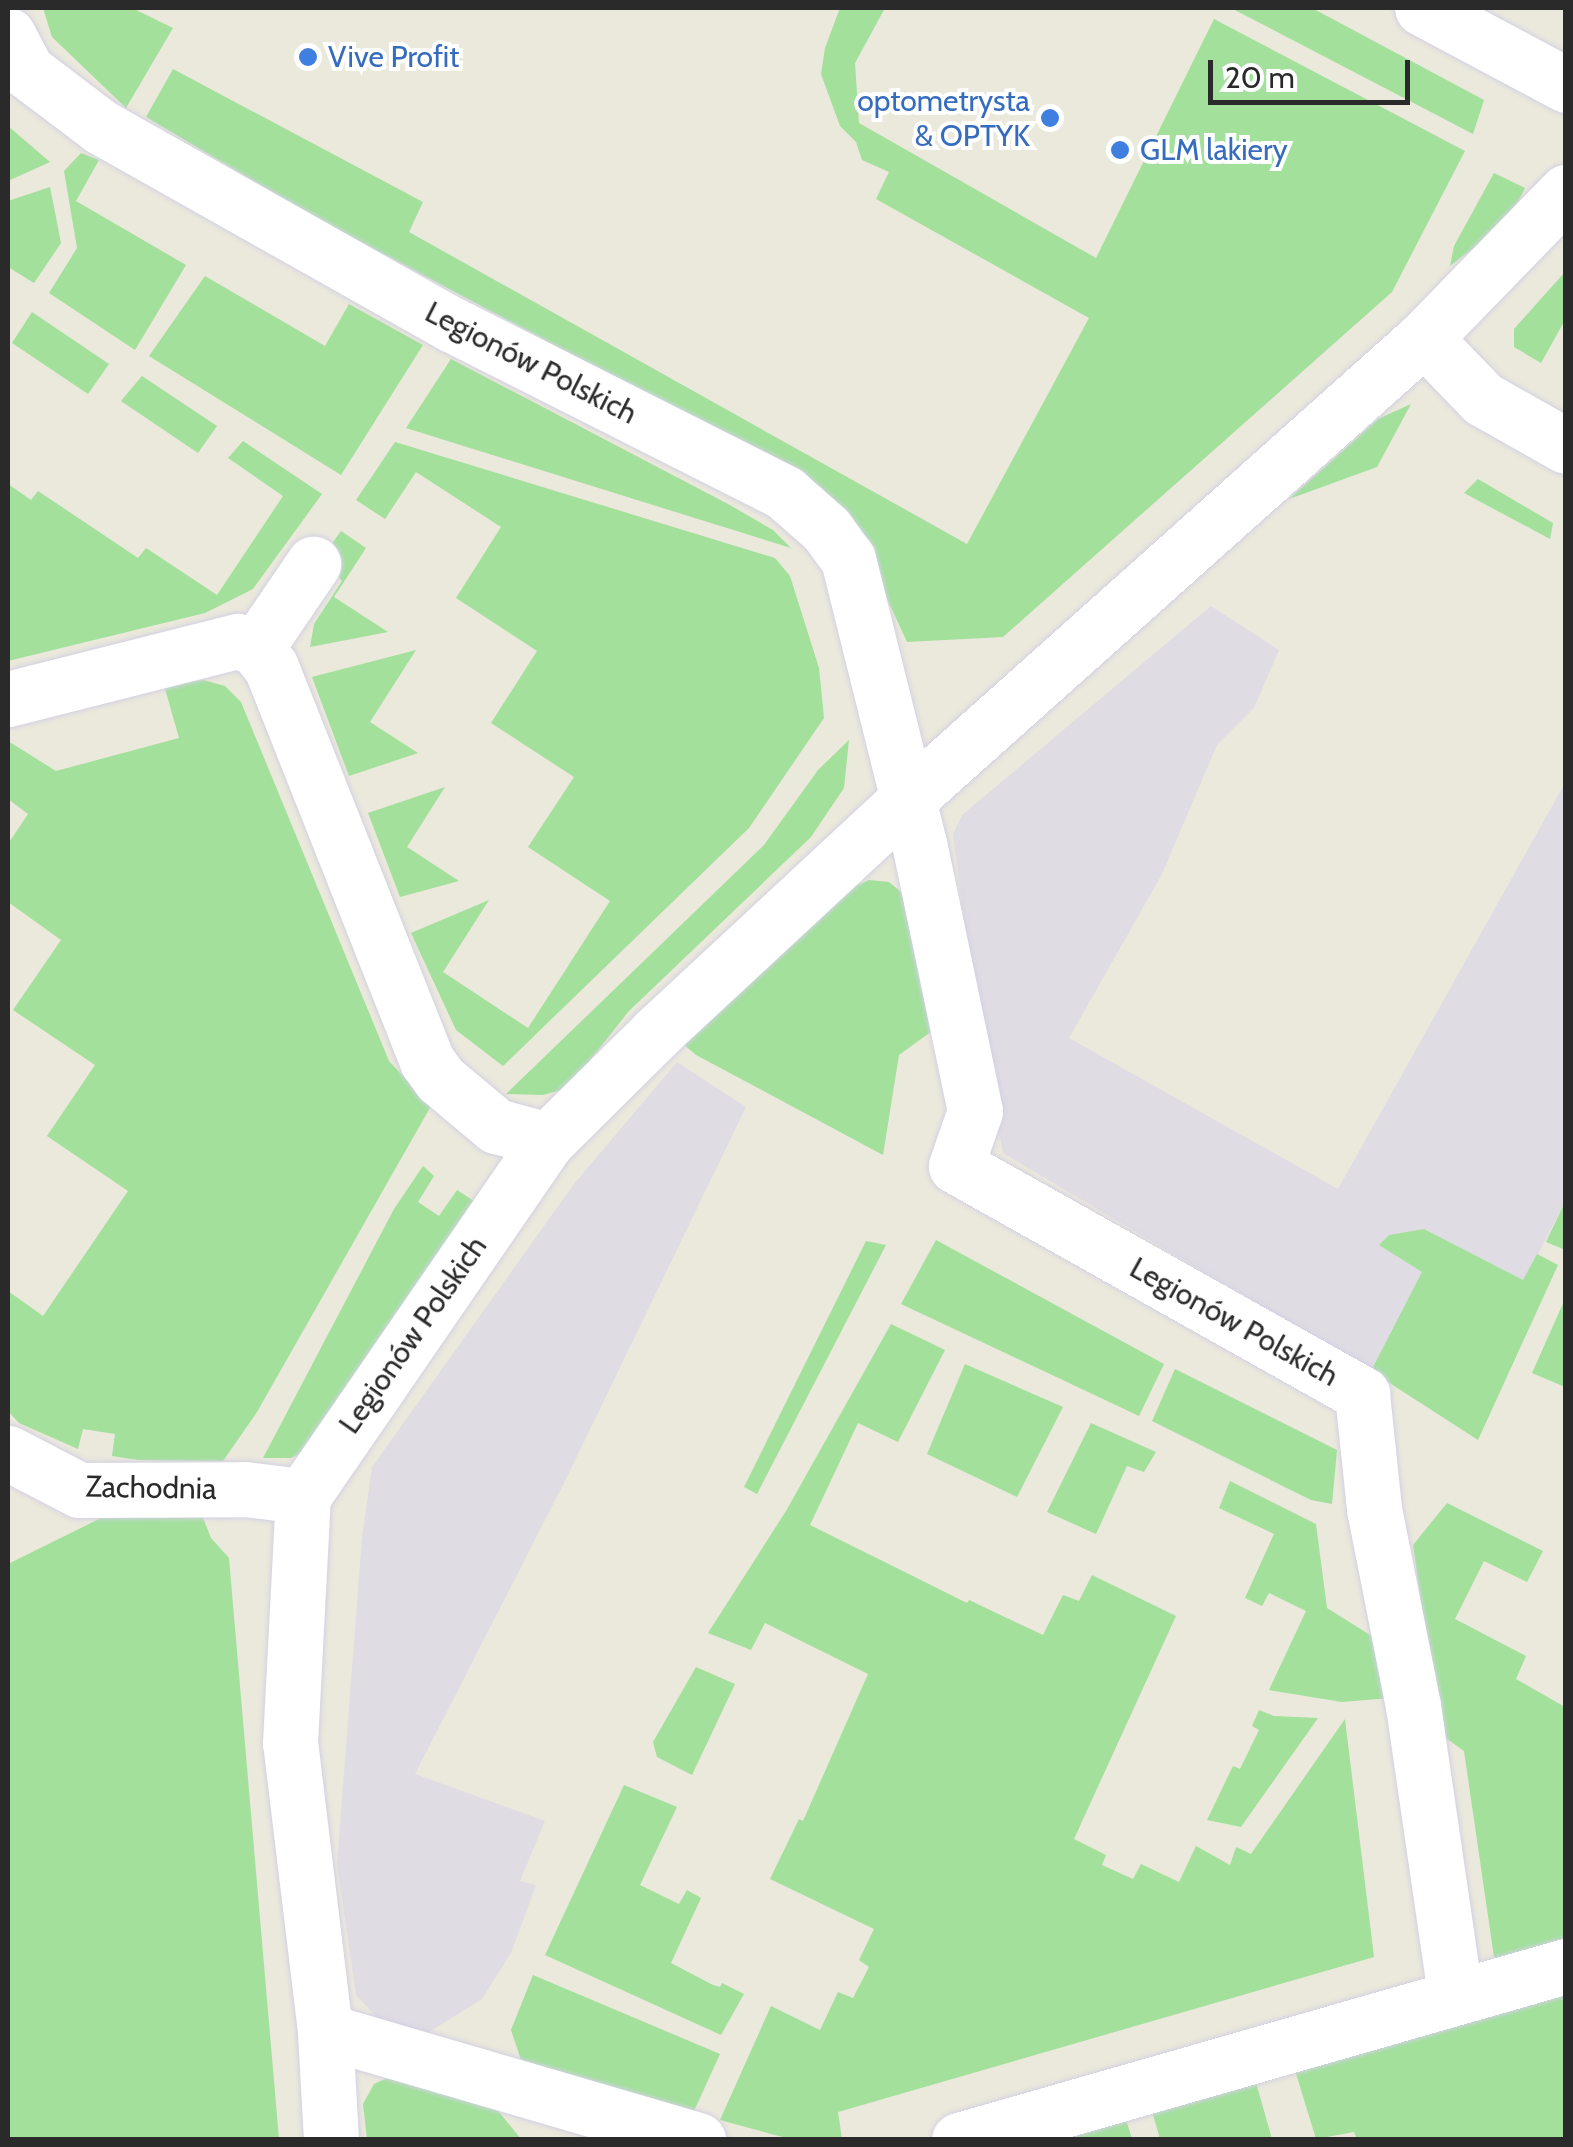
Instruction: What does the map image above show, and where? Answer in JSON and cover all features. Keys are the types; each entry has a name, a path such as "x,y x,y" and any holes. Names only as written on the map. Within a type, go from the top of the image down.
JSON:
{"street":[{"path":"1422,8 1566,85"},
{"name":"Legionów Polskich","path":"8,36 27,71 102,127 451,324 785,493 826,529 848,559 908,799 974,1111 956,1166 1362,1394 1374,1510 1414,1706 1455,1994"},
{"name":"Legionów Polskich","path":"302,1496 548,1140 656,1032 908,799 1424,338 1566,192"},
{"path":"1424,338 1483,399 1566,446"},
{"path":"256,648 313,564"},
{"path":"8,699 238,641 256,648 271,667 427,1061 440,1079 496,1126 548,1140"},
{"name":"Zachodnia","path":"8,1453 79,1490 246,1489 302,1496"},
{"path":"302,1496 290,1743 324,2031 332,2140"},
{"path":"959,2140 1455,1994 1566,1966"},
{"path":"324,2031 698,2140"}],"shaded area":[{"path":"1211,606 1279,650 1254,708 1217,745 1162,874 1069,1038 1338,1189 1565,783 1565,1202 1524,1281 1424,1229 1389,1235 1380,1245 1423,1272 1371,1371 1003,1153 977,1018 953,834 962,815"},
{"path":"677,1062 746,1107 566,1479 415,1774 545,1821 520,1881 536,1885 511,1953 482,1999 429,2032 380,2021 356,1995 337,1864 362,1538 372,1467 574,1184"}],"green space":[{"path":"43,8 132,8 173,28 126,108 52,37"},
{"path":"840,8 885,8 855,63 859,123 1096,258 1214,19 1465,151 1392,292 1003,637 907,642 848,514 821,487 314,217 146,117 173,69 423,202 409,232 967,544 1089,318 876,199 889,172 862,160 856,142 840,126 821,74 825,48"},
{"path":"1231,8 1312,8 1484,100 1473,134"},
{"path":"8,126 50,162 8,181"},
{"path":"81,153 99,160 76,201 186,265 135,350 49,293 77,248 64,171"},
{"path":"1494,173 1525,188 1501,227 1450,266 1454,246"},
{"path":"50,187 61,243 34,283 8,267 8,201"},
{"path":"1565,272 1565,320 1541,363 1514,347 1514,329"},
{"path":"205,276 325,346 349,304 423,345 341,475 149,356"},
{"path":"32,312 109,364 88,394 12,343"},
{"path":"451,359 728,504 773,530 791,548 406,428"},
{"path":"142,376 217,426 198,453 121,401"},
{"path":"1411,404 1377,467 1289,499 1378,419"},
{"path":"243,441 322,494 253,589 205,613 8,661 8,484 31,500 38,491 138,558 146,548 217,595 283,496 228,458"},
{"path":"395,442 775,558 790,576 819,668 824,718 749,828 503,1066 456,1030 411,933 489,900 443,972 528,1028 610,901 528,847 574,777 491,723 537,651 456,598 501,527 416,472 385,519 356,500"},
{"path":"1478,479 1553,523 1550,539 1464,493"},
{"path":"341,531 366,548 334,597 388,632 310,647 314,624 342,581 327,564 328,549"},
{"path":"416,650 370,722 418,753 349,776 312,677"},
{"path":"203,680 225,686 241,702 389,1061 431,1106 257,1412 223,1461 138,1460 112,1456 115,1434 83,1429 78,1449 19,1423 8,1411 8,1291 43,1316 128,1191 47,1136 95,1065 13,1010 61,940 8,902 8,844 28,814 8,799 8,741 56,771 179,738 164,685"},
{"path":"849,740 844,788 811,837 629,1011 568,1088 543,1095 506,1094 764,845 818,770"},
{"path":"445,787 407,847 459,881 400,897 368,813"},
{"path":"869,880 889,882 907,897 939,1026 899,1055 883,1155 696,1055 681,1042 845,891"},
{"path":"423,1166 434,1176 418,1202 439,1216 457,1190 477,1203 312,1447 291,1458 263,1458 394,1209"},
{"path":"1565,1202 1565,1244 1563,1249 1546,1242"},
{"path":"1424,1229 1523,1280 1537,1254 1558,1265 1478,1440 1371,1371 1422,1272 1379,1245 1389,1235"},
{"path":"936,1240 1164,1364 1139,1416 901,1304"},
{"path":"866,1241 886,1245 757,1494 744,1487"},
{"path":"1565,1299 1565,1387 1532,1373"},
{"path":"891,1324 945,1350 898,1442 858,1423 810,1525 967,1603 969,1600 1043,1635 1063,1595 1079,1601 1092,1575 1176,1616 1074,1839 1106,1855 1102,1865 1133,1879 1141,1864 1179,1882 1196,1846 1230,1865 1236,1847 1251,1854 1345,1719 1374,1957 838,2112 842,2139 790,2139 720,2120 771,2006 820,2030 838,1992 853,1998 869,1967 859,1960 874,1929 770,1879 799,1819 803,1821 868,1674 765,1623 751,1650 708,1633 786,1511"},
{"path":"965,1364 1063,1407 1017,1497 927,1454"},
{"path":"1175,1369 1337,1450 1332,1504 1311,1500 1152,1421"},
{"path":"1091,1423 1156,1452 1144,1472 1127,1466 1096,1534 1047,1512"},
{"path":"1230,1481 1316,1524 1327,1608 1378,1640 1390,1698 1342,1702 1269,1690 1306,1611 1269,1593 1262,1606 1245,1598 1274,1534 1219,1508"},
{"path":"1447,1503 1543,1551 1527,1582 1484,1561 1455,1619 1526,1656 1516,1679 1565,1707 1565,1944 1495,1964 1464,1751 1439,1733 1413,1545"},
{"path":"201,1513 211,1538 229,1558 279,2139 8,2139 8,1564 109,1514"},
{"path":"696,1667 735,1684 692,1775 657,1757 653,1742"},
{"path":"1259,1710 1274,1716 1318,1718 1241,1827 1207,1820 1233,1766 1240,1769 1259,1730 1252,1726"},
{"path":"624,1785 677,1807 640,1885 679,1904 687,1890 701,1898 671,1963 713,1985 720,1987 722,1983 744,1994 721,2035 545,1955"},
{"path":"533,1975 720,2054 694,2111 521,2060 511,2030"},
{"path":"1565,1991 1565,2139 1357,2140 1354,2132 1316,2139 1294,2067"},
{"path":"398,2073 490,2101 521,2139 367,2139 363,2104 374,2084"},
{"path":"1255,2079 1272,2139 1160,2139 1152,2111"},
{"path":"1126,2119 1132,2139 1072,2139 1070,2134"}],"place":[{"name":"Vive Profit","path":"308,57"},
{"name":"optometrysta & OPTYK","path":"1050,118"},
{"name":"GLM lakiery","path":"1120,150"}]}
